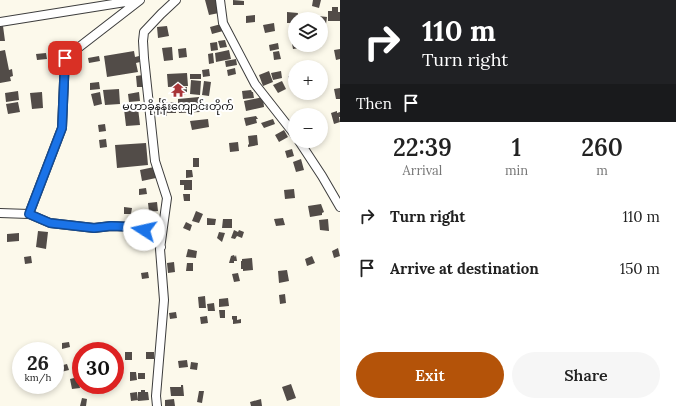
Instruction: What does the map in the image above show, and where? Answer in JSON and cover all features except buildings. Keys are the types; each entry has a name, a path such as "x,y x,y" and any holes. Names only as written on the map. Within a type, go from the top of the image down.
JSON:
{"street":[{"path":"0,22 139,0"},
{"path":"29,214 62,128 65,58 139,0"},
{"path":"156,406 164,300 161,247 167,198 155,161 143,41 144,32 176,0"},
{"path":"220,0 223,23 255,84 288,126"},
{"path":"304,148 340,207"},
{"path":"0,213 29,214 50,223 94,228 111,226 136,227 152,234 161,247"}],"place":[{"name":"မဟာခိုနန်းကျောင်းတိုက်","path":"178,90"}],"route":[{"path":"65,58 62,128 29,214 50,223 94,228 111,226 136,227 144,230"}]}
